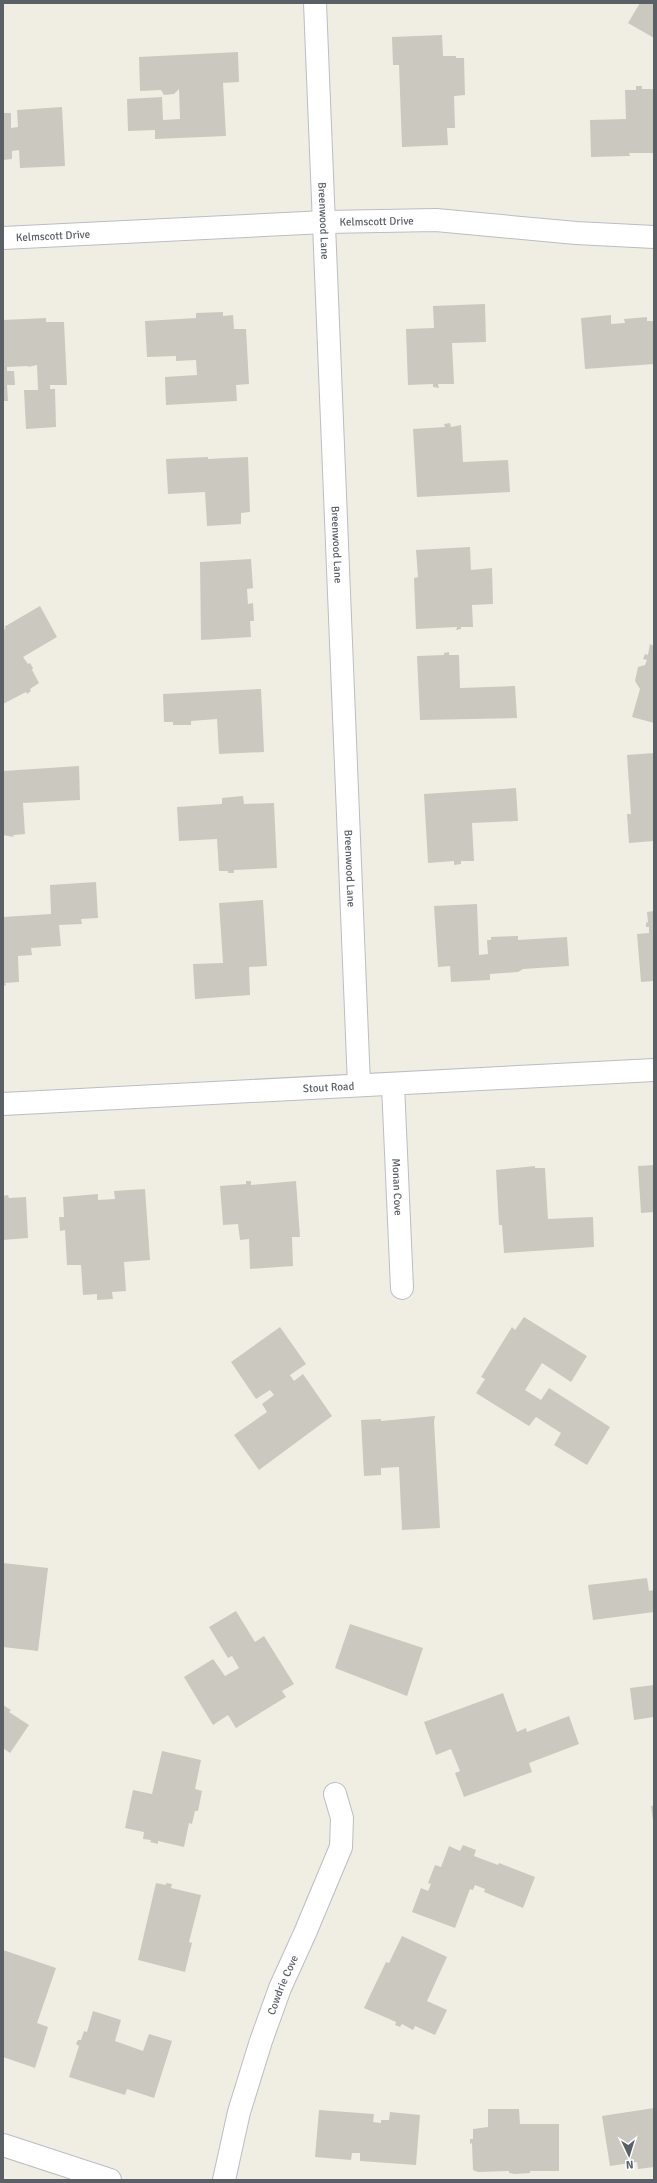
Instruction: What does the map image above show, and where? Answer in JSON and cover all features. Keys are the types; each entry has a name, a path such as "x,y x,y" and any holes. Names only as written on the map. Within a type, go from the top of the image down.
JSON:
{"street":[{"name":"Breenwood Lane","path":"315,3 359,1085"},
{"name":"Kelmscott Drive","path":"3,238 325,222 436,220 576,233 654,237"},
{"name":"Stout Road","path":"3,1104 359,1085 393,1085 654,1070"},
{"name":"Monan Cove","path":"393,1085 402,1288"},
{"name":"Cowdrie Cove","path":"224,2180 239,2112 261,2041 280,1988 341,1847 342,1818 335,1794"},
{"path":"3,2145 110,2180"}],"building":[{"path":"640,3 654,3 654,38 628,23"},
{"path":"442,35 443,56 456,56 456,58 464,58 465,95 454,96 455,128 447,128 448,145 402,147 399,65 393,65 392,37"},
{"path":"238,52 239,82 223,83 226,136 155,139 155,130 128,131 127,99 162,97 163,120 180,119 179,89 174,94 164,95 161,90 140,91 139,57"},
{"path":"636,86 642,86 642,89 654,89 654,153 629,153 630,156 591,157 590,120 626,119 625,90 636,90"},
{"path":"62,107 65,166 20,168 19,150 12,151 12,159 3,160 3,113 11,113 11,128 18,127 17,110"},
{"path":"485,304 486,342 452,343 454,384 438,384 439,388 433,387 433,384 408,385 406,329 434,328 433,306"},
{"path":"223,312 223,316 233,315 234,329 246,329 249,384 236,385 237,401 166,405 165,377 197,375 196,360 176,361 176,356 147,357 145,321 196,318 196,313"},
{"path":"611,315 611,324 625,323 624,319 647,317 647,321 654,321 654,364 585,369 581,318"},
{"path":"46,318 46,322 64,322 67,385 50,385 50,389 55,389 56,427 26,429 24,390 38,390 37,365 28,367 7,367 7,371 14,371 15,385 7,385 8,401 3,401 3,320"},
{"path":"450,423 451,427 461,425 463,462 508,460 510,492 417,497 413,429 445,427 444,424"},
{"path":"208,457 208,459 248,457 250,512 241,513 241,524 207,526 205,492 168,494 166,459"},
{"path":"470,547 471,570 492,568 493,604 472,605 473,627 461,627 461,629 456,630 457,627 416,629 414,578 418,577 416,550"},
{"path":"251,559 253,588 247,589 248,604 253,603 254,621 250,621 251,637 201,640 200,562"},
{"path":"40,606 57,637 23,657 28,664 30,663 39,683 30,689 31,691 27,694 26,692 3,704 3,630 6,628 4,627"},
{"path":"650,644 654,646 654,723 632,717 640,689 635,681 638,667 645,665 647,660 643,659 645,654 648,655"},
{"path":"449,652 449,655 459,655 460,688 515,686 517,718 420,720 417,656 444,655 444,653"},
{"path":"261,689 264,752 219,754 217,719 191,721 191,725 173,725 173,722 164,722 163,694"},
{"path":"654,753 654,841 629,843 627,814 631,814 627,755"},
{"path":"79,766 80,800 23,803 25,834 13,835 14,837 3,835 3,771"},
{"path":"516,788 518,821 472,823 474,861 461,861 461,864 454,865 454,861 428,863 424,794"},
{"path":"243,796 244,804 274,803 277,868 234,870 234,873 219,871 217,839 179,841 177,807 222,804 222,798"},
{"path":"96,882 98,918 81,919 82,924 59,925 61,946 31,948 32,955 18,956 19,982 5,983 6,985 3,986 3,917 51,914 50,885"},
{"path":"263,900 267,966 249,967 250,995 195,999 193,964 223,963 219,903"},
{"path":"477,904 479,955 488,954 487,940 491,940 491,937 518,936 518,940 567,937 569,966 523,969 518,972 490,974 490,980 451,982 450,966 438,967 434,906"},
{"path":"654,911 654,981 641,982 637,934 649,933 649,927 646,927 646,923 648,922 647,912"},
{"path":"654,1165 654,1212 641,1213 638,1166"},
{"path":"535,1166 535,1168 545,1168 548,1219 593,1217 594,1247 504,1253 502,1225 499,1225 496,1170"},
{"path":"246,1181 251,1181 251,1185 296,1181 300,1237 292,1237 293,1266 250,1269 249,1239 240,1240 238,1224 223,1225 220,1186 246,1184"},
{"path":"145,1189 150,1260 124,1262 126,1291 112,1292 113,1299 97,1300 97,1294 83,1295 81,1265 67,1265 65,1230 60,1231 59,1217 64,1217 63,1197 98,1194 98,1200 115,1199 114,1191"},
{"path":"8,1195 9,1198 26,1197 28,1238 3,1240 3,1196"},
{"path":"524,1317 587,1356 571,1382 542,1363 525,1390 541,1400 549,1388 610,1427 587,1465 554,1445 561,1433 536,1417 529,1426 476,1393 485,1379 481,1377 512,1327 515,1330"},
{"path":"280,1327 306,1364 290,1375 294,1381 303,1374 332,1416 259,1470 234,1435 267,1412 262,1404 274,1395 270,1390 256,1399 231,1362"},
{"path":"435,1416 434,1422 440,1528 402,1530 399,1467 381,1468 381,1475 364,1476 361,1420 381,1419 381,1421"},
{"path":"3,1563 48,1568 38,1651 3,1647"},
{"path":"647,1578 649,1591 654,1590 654,1612 593,1620 588,1585"},
{"path":"236,1611 255,1642 264,1636 294,1684 282,1691 286,1697 236,1728 228,1715 213,1725 184,1677 213,1659 225,1676 239,1668 232,1656 228,1658 209,1627"},
{"path":"350,1624 423,1648 407,1696 335,1668"},
{"path":"654,1685 654,1717 634,1720 630,1688"},
{"path":"503,1693 517,1732 526,1728 527,1732 569,1716 579,1744 529,1763 532,1772 464,1797 455,1773 460,1771 451,1749 436,1755 424,1722"},
{"path":"3,1705 11,1710 9,1712 29,1725 10,1753 3,1748"},
{"path":"162,1751 201,1760 195,1789 202,1791 198,1811 195,1811 192,1824 189,1823 184,1847 158,1841 158,1844 150,1842 151,1840 143,1839 144,1832 125,1828 133,1790 152,1794"},
{"path":"651,1806 654,1806 654,1821 653,1821"},
{"path":"463,1845 476,1850 474,1856 498,1865 499,1863 535,1877 523,1908 484,1892 485,1889 475,1885 473,1890 470,1889 455,1928 412,1912 421,1888 428,1891 431,1884 428,1883 435,1865 441,1867 449,1846 460,1851"},
{"path":"156,1883 166,1885 166,1883 172,1884 171,1888 201,1895 189,1942 192,1943 185,1972 138,1960"},
{"path":"402,1936 447,1957 427,2001 447,2010 435,2035 415,2026 413,2030 402,2024 400,2027 395,2025 396,2022 364,2008 386,1962 389,1963"},
{"path":"3,1950 56,1968 37,2023 48,2027 35,2068 3,2057"},
{"path":"93,2011 121,2020 115,2041 143,2051 149,2034 172,2041 154,2098 127,2089 125,2095 69,2077 79,2046 76,2044 78,2040 81,2040 84,2031 87,2032"},
{"path":"654,2108 654,2167 638,2169 637,2162 610,2166 602,2116"},
{"path":"488,2109 519,2109 520,2124 559,2124 559,2171 530,2171 530,2173 515,2174 509,2173 509,2171 478,2172 473,2170 472,2143 470,2144 470,2139 473,2139 473,2129 488,2127"},
{"path":"319,2110 374,2114 373,2122 381,2123 381,2120 389,2120 390,2112 420,2115 416,2165 360,2161 360,2153 352,2153 351,2160 315,2157"}]}
